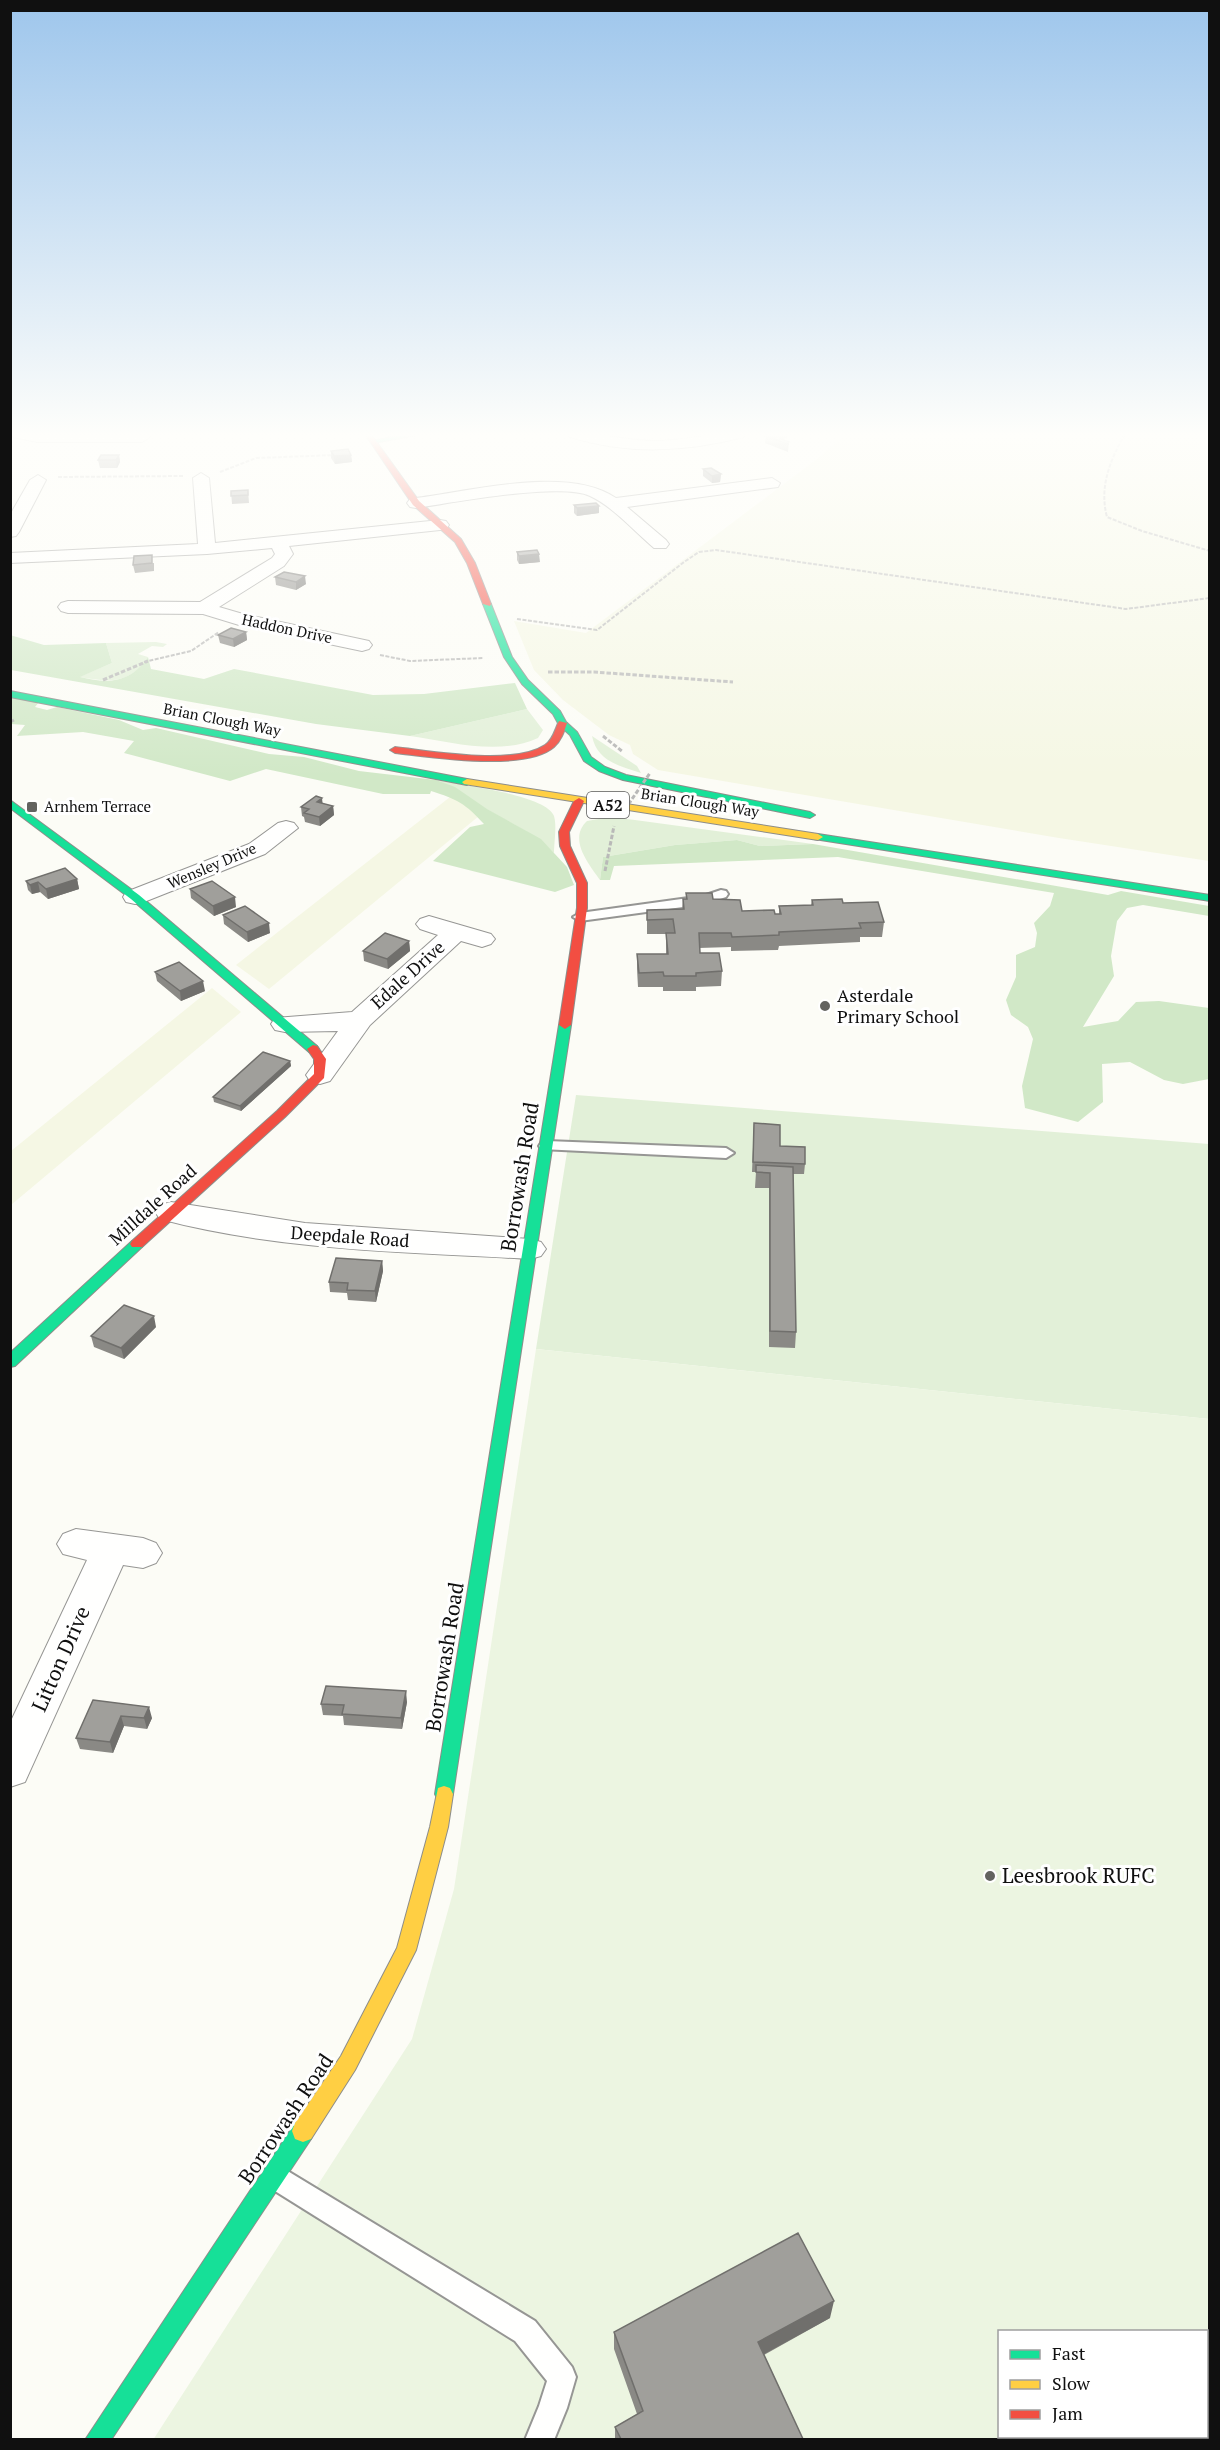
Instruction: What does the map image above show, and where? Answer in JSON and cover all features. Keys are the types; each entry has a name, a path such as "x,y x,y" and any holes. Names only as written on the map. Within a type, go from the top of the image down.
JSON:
{"main road":[{"path":"462,548 471,562 508,657 560,718 559,735 543,750 526,755 485,756 390,749 524,771"},
{"name":"Brian Clough Way","path":"10,680 213,719"},
{"name":"Brian Clough Way","path":"10,694 287,750 579,801 1209,898"},
{"name":"Brian Clough Way","path":"560,718 574,734 587,759 612,773 682,790 819,817 601,784"},
{"name":"Borrowash Road","path":"97,2439 348,2063 406,1950 439,1827 547,1146 580,917 582,883 565,846 564,832 579,801"},
{"path":"10,803 135,897 285,1024 314,1050 320,1059 320,1075"},
{"name":"Milldale Road","path":"10,1362 171,1212 281,1114 320,1075"}],"street":[{"path":"10,558 215,548"},
{"path":"204,608 278,562 284,554 281,548"},
{"name":"Haddon Drive","path":"68,608 204,608 239,619 362,645"},
{"name":"Wensley Drive","path":"135,897 246,854 286,828"},
{"name":"Edale Drive","path":"429,924 482,939"},
{"name":"Edale Drive","path":"320,1075 360,1019 456,932"},
{"name":"Edale Drive","path":"285,1024 333,1023 360,1019"},
{"name":"Deepdale Road","path":"171,1212 227,1224 292,1233 530,1249"},
{"name":"Litton Drive","path":"10,1769 110,1548"}],"lane":[{"path":"580,917 638,907 705,900 721,894"},
{"path":"547,1146 726,1153"},
{"path":"274,2175 525,2331 562,2377 553,2409 539,2439"}],"path":[{"path":"490,615 597,630 684,562 699,552 716,550 1126,609 1209,598"},
{"path":"103,680 150,660 191,651 239,619"},
{"path":"362,645 368,652 410,661 508,657"},
{"path":"521,675 567,671 686,681 733,682"},
{"path":"621,815 650,773"}],"green space":[{"path":"698,548 1209,548 1209,861 658,770 633,754 630,745 609,735 563,700 534,670 514,621 586,633"},
{"path":"10,635 44,645 106,643 112,663 80,677 91,679 110,681 126,677 141,666 148,657 151,669 204,679 234,669 373,695 424,694 515,683 527,709 410,736 316,724 11,670"},
{"path":"156,642 167,644 163,647 152,646 138,654 148,657 141,666 126,677 100,680 79,677 112,663 106,643"},
{"path":"10,697 39,702 35,707 47,710 57,707 119,720 143,730 156,728 269,754 304,757 359,771 436,780 455,787 487,809 541,839 567,867 574,885 555,892 433,861 470,827 484,824 466,807 431,791 430,794 383,794 266,769 230,781 124,753 134,741 83,732 17,736 25,725 11,724"},
{"path":"527,709 543,730 538,738 523,743 491,747 410,736"},
{"path":"592,736 637,766 641,773 617,765 604,757"},
{"path":"436,780 519,796 548,808 555,820 554,853 531,834"},
{"path":"450,797 458,799 479,816 269,989 236,965"},
{"path":"610,817 813,844 760,846 737,840 675,845 603,857 600,880 582,851 579,835 587,821"},
{"path":"737,840 760,846 813,844 1108,895 1121,891 1209,906 1209,916 1143,905 1127,908 1117,921 1111,956 1114,976 1083,1027 1118,1021 1136,1002 1159,1001 1209,1008 1209,1079 1183,1084 1164,1080 1130,1062 1102,1064 1103,1102 1078,1122 1025,1108 1022,1086 1033,1039 1028,1027 1011,1015 1006,1000 1016,977 1016,955 1035,947 1037,933 1034,923 1050,906 1054,893 838,857 614,866 610,880 600,880 603,857 675,845"},
{"path":"212,988 241,1012 11,1205 11,1151"},
{"path":"576,1095 1209,1144 1209,1419 536,1349"},
{"path":"536,1349 1209,1419 1209,2439 153,2440 412,2039 454,1889"}],"building":[{"path":"537,550 539,554 519,556 517,552"},
{"path":"152,555 152,563 133,565 134,556"},
{"path":"284,572 305,576 296,582 275,577"},
{"path":"231,628 246,632 233,639 218,635"},
{"path":"316,796 322,798 317,802 333,806 319,817 304,813 309,809 301,807"},
{"path":"65,868 77,879 46,889 38,882 30,885 26,881"},
{"path":"212,881 235,897 213,906 190,889"},
{"path":"686,893 712,893 713,899 740,900 742,911 774,910 775,914 781,914 779,906 813,905 812,900 842,899 843,903 878,902 884,922 859,923 861,928 779,932 779,935 732,937 731,933 699,933 700,953 719,953 722,971 696,973 696,976 664,976 663,972 639,973 637,954 668,954 666,933 675,933 673,919 647,920 647,910 684,909 683,899 687,899"},
{"path":"245,906 269,923 247,932 223,915"},
{"path":"385,933 409,941 387,959 363,951"},
{"path":"179,962 203,981 180,991 155,972"},
{"path":"263,1052 290,1061 240,1106 213,1097"},
{"path":"754,1123 780,1125 780,1146 805,1147 805,1164 753,1162"},
{"path":"756,1165 793,1167 796,1332 770,1331 770,1173 756,1172"},
{"path":"336,1258 382,1261 375,1291 347,1290 348,1283 329,1282"},
{"path":"124,1305 154,1316 121,1348 91,1336"},
{"path":"326,1686 406,1691 401,1718 342,1714 344,1705 321,1704"},
{"path":"93,1700 149,1707 144,1718 121,1716 110,1742 76,1738"},
{"path":"798,2233 834,2301 758,2342 803,2439 621,2439 615,2427 643,2411 614,2332"}],"traffic: fast":[{"path":"487,604 508,657 525,682 557,713"},
{"path":"10,694 467,782"},
{"path":"557,713 562,723 574,734 587,759 602,769 623,777 810,815"},
{"path":"10,803 135,897 313,1049"},
{"path":"818,837 1210,898"},
{"path":"444,1794 565,1025"},
{"path":"10,1362 137,1244"},
{"path":"97,2440 303,2131"}],"traffic: slow":[{"path":"467,782 818,837"},
{"path":"303,2131 348,2063 406,1950 439,1827 444,1794"}],"traffic: jam":[{"path":"462,548 471,563 487,604"},
{"path":"395,750 474,758 516,757 548,747 555,739 562,723"},
{"path":"565,1025 582,908 582,883 565,846 564,832 579,801"},
{"path":"137,1244 281,1114 320,1075 320,1059 313,1049"}],"place":[{"name":"Arnhem Terrace","path":"32,807"},
{"name":"Asterdale Primary School","path":"825,1006"},
{"name":"Leesbrook RUFC","path":"990,1876"}]}
